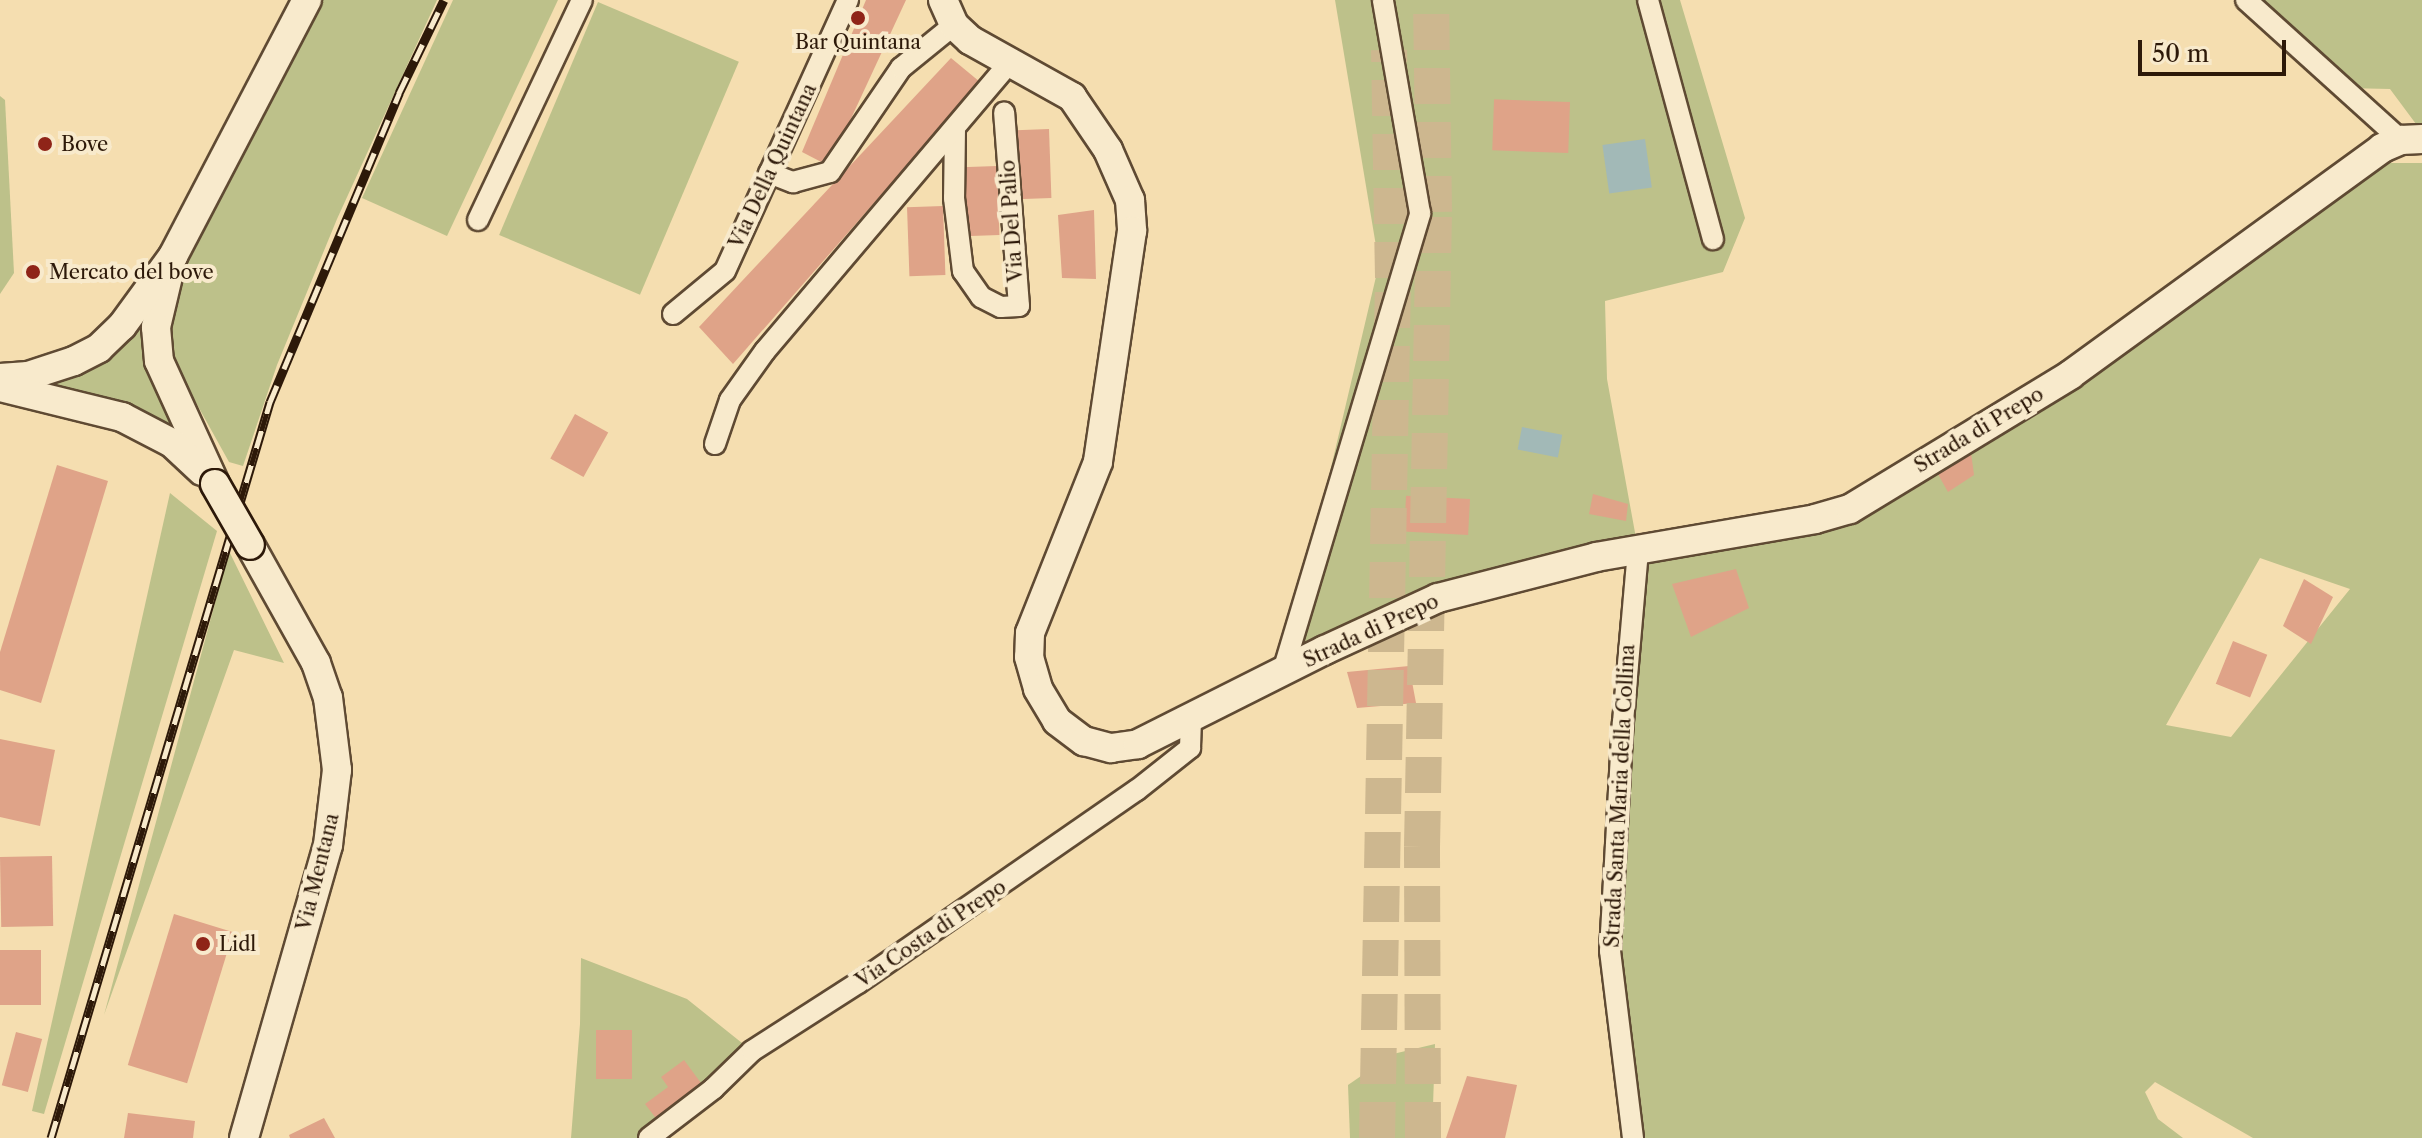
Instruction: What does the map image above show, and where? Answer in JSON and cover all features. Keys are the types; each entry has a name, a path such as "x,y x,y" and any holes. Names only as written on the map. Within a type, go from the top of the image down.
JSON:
{"street":[{"path":"0,378 53,369 99,348 122,326 173,256 307,0"},
{"path":"478,220 582,0"},
{"name":"Via Della Quintana","path":"673,314 725,271 848,0"},
{"path":"1283,671 1420,213 1383,0"},
{"path":"1648,0 1713,239"},
{"path":"2246,0 2416,140"},
{"path":"769,173 793,182 830,172 901,68 948,12"},
{"name":"Strada di Prepo","path":"948,12 970,40 1072,97 1108,150 1130,200 1132,231 1098,462 1030,633 1029,657 1038,689 1057,721 1084,741 1111,748 1138,744 1438,598 1638,549 1815,519 1850,509 2070,375 2382,148 2416,140"},
{"path":"715,444 730,400 765,351 1010,62"},
{"name":"Via Del Palio","path":"955,129 954,198 963,271 981,297 1001,307 1019,306 1004,113"},
{"name":"Via Mentana","path":"173,256 156,327 159,361 215,484 316,663 336,738 337,770 328,845 244,1138"},
{"name":"Via Mentana","path":"0,387 122,417 172,443 215,484"},
{"name":"Strada Santa Maria della Collina","path":"1633,1138 1610,951 1623,722 1638,549"},
{"name":"Via Costa di Prepo","path":"649,1138 713,1089 752,1051 858,983 1137,790 1190,748 1191,718"}],"green space":[{"path":"313,0 437,0 337,219 277,365 243,466 229,462 164,345 198,222"},
{"path":"453,0 558,0 447,236 362,198"},
{"path":"1335,0 1680,0 1745,218 1723,272 1605,301 1607,379 1638,549 1850,509 2382,148 2387,163 2422,163 2422,1138 2253,1138 2155,1082 2145,1092 2158,1119 2183,1138 1633,1138 1610,951 1638,550 1438,598 1283,671 1379,264","holes":["2260,558 2350,589 2231,737 2166,725"]},
{"path":"2246,0 2422,0 2422,124 2416,124 2390,89 2345,88"},
{"path":"598,2 739,62 640,295 499,235"},
{"path":"0,96 5,100 14,273 0,294"},
{"path":"145,312 146,362 151,380 185,445 20,385"},
{"path":"170,493 217,531 44,1114 32,1111"},
{"path":"229,551 284,663 234,650 104,1015"},
{"path":"581,958 687,999 752,1051 649,1138 571,1138 580,1024"},
{"path":"1435,1044 1432,1138 1350,1138 1348,1085 1393,1054"}],"water":[{"path":"1645,139 1652,188 1609,194 1602,145"},
{"path":"1522,427 1562,435 1558,457 1518,450"}],"building":[{"path":"866,0 906,0 829,166 802,152"},
{"path":"951,58 980,82 733,364 699,327"},
{"path":"1494,99 1570,102 1568,153 1492,150"},
{"path":"1049,129 1051,198 1016,199 1014,130"},
{"path":"997,166 999,235 963,236 961,167"},
{"path":"943,206 945,275 909,276 907,207"},
{"path":"1094,210 1096,279 1062,278 1058,215"},
{"path":"575,414 608,432 584,477 550,459"},
{"path":"1970,445 1974,475 1948,492 1934,467"},
{"path":"57,465 108,481 41,703 0,690 0,652"},
{"path":"1593,494 1628,504 1626,521 1589,514"},
{"path":"1406,496 1470,499 1468,535 1404,532"},
{"path":"1736,569 1749,608 1691,637 1672,584"},
{"path":"2304,579 2333,597 2311,644 2283,626"},
{"path":"2233,641 2267,655 2250,698 2216,684"},
{"path":"1409,666 1416,703 1357,708 1347,672"},
{"path":"0,739 55,750 40,826 0,817"},
{"path":"52,856 53,926 1,927 0,857"},
{"path":"174,914 233,932 187,1083 128,1065"},
{"path":"0,950 41,950 41,1005 0,1005"},
{"path":"596,1030 632,1030 632,1079 596,1079"},
{"path":"16,1032 42,1039 28,1092 2,1085"},
{"path":"684,1060 704,1087 658,1121 645,1104 668,1087 661,1077"},
{"path":"1467,1076 1517,1085 1505,1138 1446,1138"},
{"path":"128,1113 195,1121 193,1138 124,1138"},
{"path":"324,1118 335,1138 290,1138 289,1135"}],"tunnel":[{"path":"1423,1138 1422,847 1434,212 1431,0"},
{"path":"1377,1138 1393,278 1389,50"}],"railway":[{"path":"51,1138 270,402 399,93 444,0"}],"place":[{"name":"Bar Quintana","path":"858,18"},
{"name":"Bove","path":"45,144"},
{"name":"Mercato del bove","path":"33,272"},
{"name":"Lidl","path":"203,944"}]}
